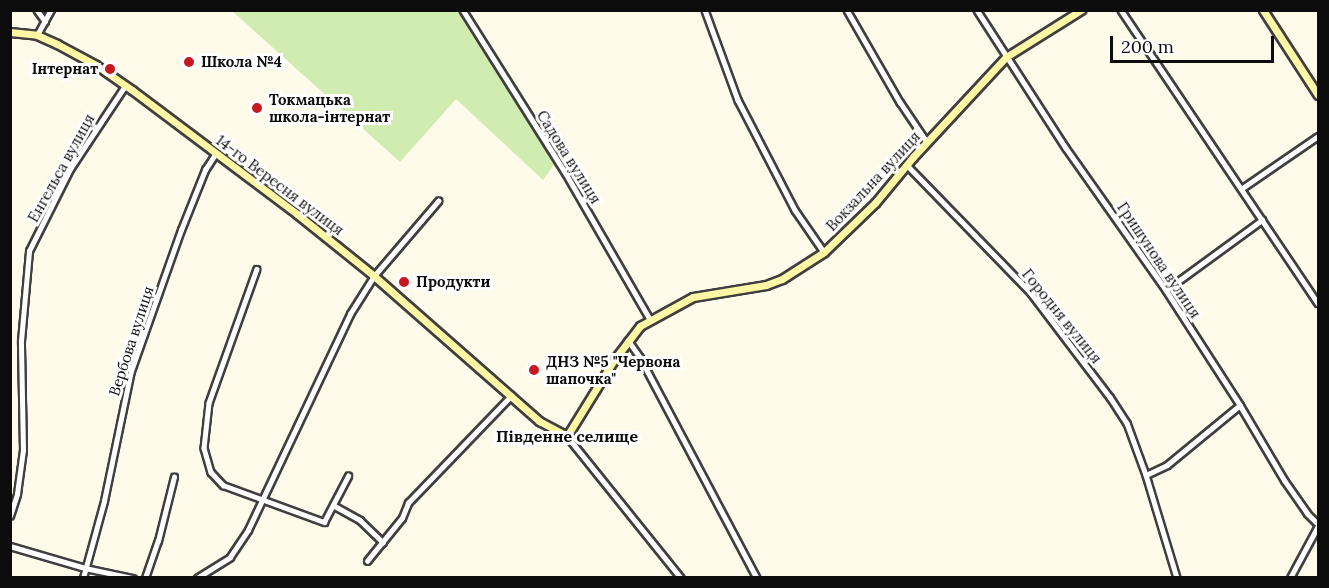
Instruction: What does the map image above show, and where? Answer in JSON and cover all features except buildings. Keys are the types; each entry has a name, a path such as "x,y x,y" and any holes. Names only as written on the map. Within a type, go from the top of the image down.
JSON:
{"street":[{"path":"38,10 45,21"},
{"path":"37,35 51,10"},
{"name":"Садова вулиця","path":"463,10 565,172 650,319"},
{"path":"705,10 738,100 795,210 824,252"},
{"path":"847,10 900,102 927,142"},
{"name":"Гришунова вулиця","path":"977,10 1006,57 1166,290 1240,405 1285,481 1318,525"},
{"name":"Вокзальна вулиця","path":"567,436 628,340 650,319 693,297 766,285 796,272 824,252 875,203 927,142 1006,57 1081,10"},
{"path":"1121,10 1318,303"},
{"path":"1263,10 1318,95"},
{"name":"14-го Вересня вулиця","path":"10,32 37,35 96,65 216,153 374,276 539,421 567,436 681,578"},
{"name":"Енгельса вулиця","path":"10,516 17,494 23,450 21,341 29,251 70,169 125,86"},
{"path":"1241,189 1318,136"},
{"name":"Вербова вулиця","path":"83,578 104,501 131,370 189,210 205,170 216,153"},
{"name":"Городня вулиця","path":"907,165 1031,293 1127,423 1146,475 1177,578"},
{"path":"197,578 230,558 248,530 350,314 374,276 438,201"},
{"path":"1166,290 1262,220"},
{"path":"257,269 209,403 204,448 211,472 223,485 324,522 348,476"},
{"path":"628,340 640,357 758,578"},
{"path":"367,561 402,518 408,503 511,396"},
{"path":"1146,475 1167,465 1240,405"},
{"path":"145,578 158,541 174,477"},
{"path":"333,505 360,520 383,542"},
{"path":"1290,578 1318,525"},
{"path":"10,546 85,568 133,578"}],"green space":[{"path":"232,11 458,11 555,163 543,180 456,99 400,162"}],"place":[{"name":"Школа №4","path":"189,62"},
{"name":"Інтернат","path":"110,69"},
{"name":"Токмацька школа-інтернат","path":"257,108"},
{"name":"Продукти","path":"404,282"},
{"name":"ДНЗ №5 \"Червона шапочка\"","path":"534,370"}],"district":[{"name":"Південне селище","path":"567,436"}]}
